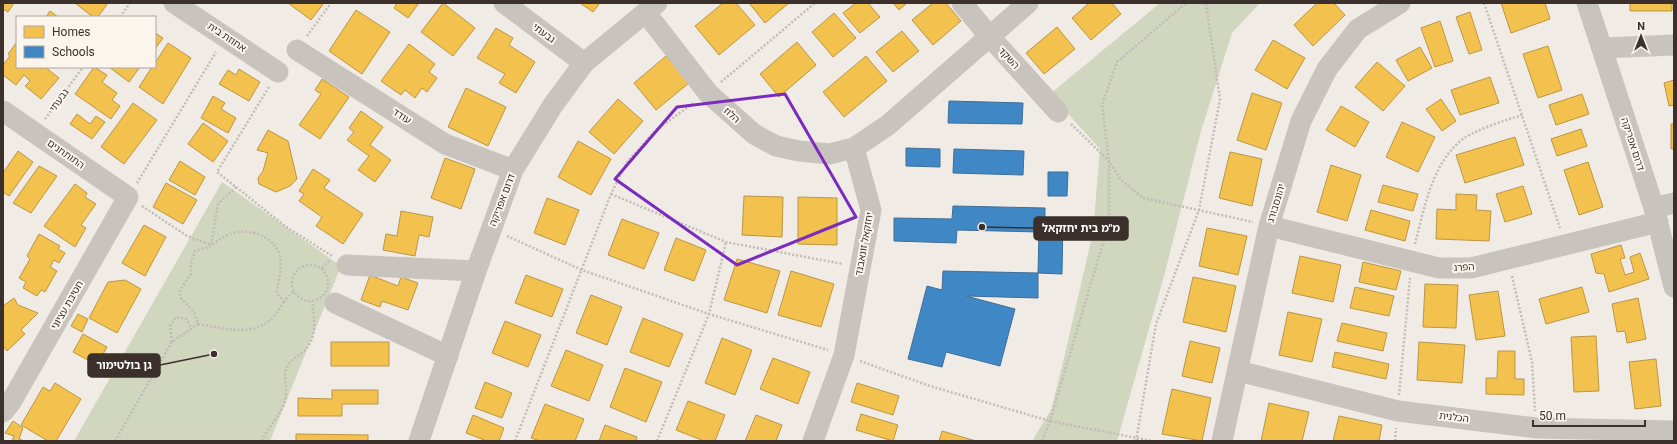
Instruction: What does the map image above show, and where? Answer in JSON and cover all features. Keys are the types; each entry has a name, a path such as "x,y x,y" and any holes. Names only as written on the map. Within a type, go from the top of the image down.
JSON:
{"street":[{"name":"אחוזת בית","path":"174,3 226,36 278,72"},
{"name":"גבעתי","path":"504,3 584,63"},
{"name":"השקד","path":"962,3 989,36 1058,112"},
{"path":"854,148 888,125 1028,3"},
{"name":"יהונסבורג","path":"1222,441 1269,226 1301,121 1327,69 1358,28 1400,3"},
{"name":"דרום אפריקה","path":"1587,3 1656,215 1674,287"},
{"name":"דרום אפריקה","path":"419,441 476,271 513,170 553,104 584,63 651,8"},
{"name":"הלוז","path":"651,8 708,93 754,134 776,146 799,151 829,154 854,148"},
{"path":"1602,48 1674,45"},
{"name":"עודד","path":"297,50 445,144 513,170"},
{"name":"התותחנים","path":"3,111 128,197"},
{"name":"יחזקאל זונאבנד","path":"813,441 844,355 871,210 854,148"},
{"name":"חטיבת עציוני","path":"6,403 128,197"},
{"name":"הפרג","path":"1269,226 1438,268 1471,268 1566,246 1656,215 1674,202"},
{"path":"347,265 476,271"},
{"path":"335,303 448,356"},
{"name":"הכלנית","path":"1238,371 1398,410 1536,428 1674,431"}],"path":[{"path":"121,16 130,3"},
{"path":"515,441 611,194 627,162 656,130 708,93 815,3"},
{"path":"1042,441 1050,421 1109,223 1109,161 1102,105 1117,62 1186,3"},
{"path":"1137,440 1156,324 1199,210 1220,99 1206,3"},
{"path":"1484,3 1566,246"},
{"path":"211,245 187,236 128,197 226,36"},
{"name":"גבעתי","path":"35,132 82,68"},
{"path":"1058,112 1109,161 1121,180 1143,198 1269,226"},
{"path":"217,172 285,226 347,265"},
{"path":"211,245 218,204 236,188"},
{"path":"611,194 726,242 860,267"},
{"path":"491,229 582,270 709,314 844,355 930,386 1050,421 1137,440 1152,441"},
{"path":"198,324 194,312 180,297 180,290 191,274 191,262 195,251 211,245 230,234 244,232 257,233 272,242 280,256 281,271 277,283 277,294 284,301"},
{"path":"657,441 709,314 726,242"},
{"path":"1508,260 1532,362 1536,428"},
{"path":"311,264 322,268 328,278 328,290 321,298 312,301 303,300 294,291 292,279 299,269 311,264"},
{"path":"115,441 172,342 198,324 244,332 266,323 279,311 284,301 294,291"},
{"path":"262,441 265,434 282,412 286,395 284,376 288,364 307,348 313,335 315,324 312,301"},
{"path":"172,342 170,326 176,317 186,319 192,329"}],"highlighted area":[{"path":"785,94 856,217 737,265 615,179 677,107"}],"green space":[{"path":"1160,3 1260,3 1232,33 1201,131 1164,276 1117,441 1032,441 1051,410 1065,354 1093,232 1100,149 1050,94"},
{"path":"222,182 341,266 270,441 74,441"}],"building: Homes":[{"path":"3,3 14,3 8,12 3,9"},
{"path":"75,3 108,3 99,16 92,16"},
{"path":"288,3 324,3 311,20"},
{"path":"397,3 419,3 408,18 394,8"},
{"path":"443,3 475,28 453,56 421,32"},
{"path":"580,3 600,3 593,12"},
{"path":"723,3 736,3 755,25 719,55 695,26"},
{"path":"749,3 789,3 765,23"},
{"path":"856,3 868,3 880,17 860,33 843,13"},
{"path":"893,3 907,3 899,10"},
{"path":"933,3 946,3 961,21 933,45 912,20"},
{"path":"1089,3 1112,3 1121,14 1091,40 1072,18"},
{"path":"1317,3 1334,3 1345,15 1313,46 1294,25"},
{"path":"1501,3 1545,3 1550,19 1511,33"},
{"path":"1630,3 1672,3 1672,11 1630,11"},
{"path":"356,10 390,32 362,74 329,51"},
{"path":"50,11 57,16 47,16"},
{"path":"1470,12 1482,50 1469,54 1456,17"},
{"path":"834,13 856,38 833,57 812,32"},
{"path":"1440,21 1453,61 1435,67 1421,28"},
{"path":"1057,27 1075,49 1044,74 1026,53"},
{"path":"496,28 513,38 509,45 535,62 516,93 499,83 505,74 477,58"},
{"path":"902,31 919,51 893,72 876,52"},
{"path":"156,34 163,38 156,48"},
{"path":"1273,40 1305,58 1287,89 1255,70"},
{"path":"797,42 816,65 779,97 760,74"},
{"path":"16,43 16,68 46,68 59,78 41,99 25,86 30,81 24,75 16,85 3,75 3,65 10,56 8,54"},
{"path":"168,43 191,58 163,104 139,87 151,68 156,68 156,61"},
{"path":"409,44 435,64 429,72 437,78 427,92 422,88 415,98 405,90 401,95 381,81"},
{"path":"1548,46 1562,90 1538,98 1523,54"},
{"path":"1420,47 1432,68 1408,81 1396,60"},
{"path":"666,56 689,83 656,110 634,83"},
{"path":"866,56 887,81 844,117 823,92"},
{"path":"1377,62 1405,86 1383,111 1355,87"},
{"path":"93,68 96,68 107,75 102,82 117,93 112,100 120,106 111,119 75,94"},
{"path":"110,68 139,68 129,82"},
{"path":"239,69 260,82 249,101 219,84 228,70 236,75"},
{"path":"1490,77 1499,103 1460,115 1451,90"},
{"path":"322,79 349,97 320,139 299,125 321,94 315,90"},
{"path":"1674,80 1674,105 1669,106 1664,83"},
{"path":"466,88 506,107 488,146 448,127"},
{"path":"1252,93 1282,103 1266,150 1237,140"},
{"path":"1582,94 1589,114 1556,125 1549,105"},
{"path":"213,96 225,103 221,109 236,118 228,133 201,118"},
{"path":"618,99 643,121 614,154 589,132"},
{"path":"1441,99 1456,121 1442,131 1426,109"},
{"path":"133,103 157,120 124,164 101,147"},
{"path":"1341,106 1369,122 1355,147 1326,130"},
{"path":"361,111 383,127 370,145 391,160 375,182 358,170 369,156 347,140 354,132 349,128"},
{"path":"77,114 90,124 96,116 105,122 92,139 70,124"},
{"path":"1402,122 1435,137 1418,172 1386,157"},
{"path":"203,123 228,141 213,162 188,144"},
{"path":"1671,124 1674,124 1674,149 1671,149"},
{"path":"1581,129 1587,146 1557,156 1551,139"},
{"path":"268,130 288,141 297,179 290,186 276,192 259,184 258,178 263,171 268,153 257,150"},
{"path":"1515,137 1524,165 1465,183 1456,155"},
{"path":"578,141 611,159 591,195 558,177"},
{"path":"18,151 33,162 9,196 3,192 3,173"},
{"path":"1230,152 1262,159 1252,206 1219,198"},
{"path":"445,158 475,169 461,209 431,198"},
{"path":"180,161 205,177 195,195 169,180"},
{"path":"1588,162 1603,207 1579,215 1564,170"},
{"path":"1331,165 1361,175 1347,221 1317,212"},
{"path":"39,166 57,176 31,213 13,203"},
{"path":"313,169 330,180 324,188 363,214 343,244 316,226 322,217 299,201 304,194 299,191"},
{"path":"166,183 197,200 183,224 153,207"},
{"path":"75,184 87,193 85,197 96,204 81,225 86,228 75,247 44,226"},
{"path":"1383,185 1418,194 1413,211 1378,202"},
{"path":"1523,186 1532,214 1505,222 1496,194"},
{"path":"1456,194 1477,195 1476,210 1491,211 1489,241 1436,239 1437,209 1456,210"},
{"path":"744,196 783,197 782,237 742,235"},
{"path":"798,197 837,198 837,245 798,244"},
{"path":"547,198 579,210 565,245 534,233"},
{"path":"1371,210 1410,221 1405,241 1365,230"},
{"path":"401,211 433,217 429,237 419,235 415,256 383,250 386,234 397,236"},
{"path":"622,219 659,233 644,269 608,255"},
{"path":"144,225 166,237 145,276 122,263"},
{"path":"1207,228 1247,236 1238,275 1199,266"},
{"path":"39,234 60,246 58,249 65,253 59,263 54,260 50,267 57,271 45,292 41,290 37,296 23,288 26,282 19,278 30,259 27,256"},
{"path":"676,238 706,250 694,281 664,270"},
{"path":"1621,245 1625,258 1620,259 1625,275 1634,272 1630,257 1640,253 1649,279 1609,292 1604,274 1596,273 1591,254"},
{"path":"1300,256 1341,265 1333,302 1292,293"},
{"path":"737,259 780,271 767,313 724,300"},
{"path":"1363,262 1401,271 1396,290 1359,282"},
{"path":"791,271 834,284 821,327 778,315"},
{"path":"370,275 398,286 401,277 418,283 408,310 382,301 380,307 361,300"},
{"path":"526,275 563,289 552,317 515,303"},
{"path":"1193,277 1236,286 1226,332 1183,322"},
{"path":"125,280 141,289 117,333 89,318 108,282"},
{"path":"1425,284 1458,285 1456,328 1423,327"},
{"path":"1355,287 1394,296 1389,316 1350,308"},
{"path":"1582,287 1589,312 1546,324 1539,299"},
{"path":"1498,291 1505,336 1476,340 1469,295"},
{"path":"591,295 622,307 607,345 576,333"},
{"path":"14,298 18,305 38,313 21,330 25,334 7,351 3,346 3,306"},
{"path":"1638,298 1646,339 1627,343 1625,331 1617,332 1612,304"},
{"path":"1288,312 1322,319 1312,362 1279,355"},
{"path":"78,314 88,319 82,332 71,326"},
{"path":"643,318 683,334 669,367 630,352"},
{"path":"505,321 541,335 528,367 492,353"},
{"path":"1342,323 1387,333 1383,351 1337,341"},
{"path":"83,334 107,347 97,365 73,352"},
{"path":"1596,336 1599,391 1574,392 1571,337"},
{"path":"722,338 752,350 735,395 705,383"},
{"path":"1190,341 1220,348 1212,383 1182,376"},
{"path":"331,342 389,342 389,366 331,366"},
{"path":"1419,342 1465,345 1462,383 1417,380"},
{"path":"566,350 603,365 589,401 551,386"},
{"path":"1498,351 1515,351 1515,379 1524,379 1524,395 1486,394 1486,378 1497,378"},
{"path":"1335,352 1389,364 1386,379 1332,367"},
{"path":"773,358 810,372 798,404 760,389"},
{"path":"1656,359 1661,406 1635,409 1629,362"},
{"path":"625,368 662,382 646,422 610,407"},
{"path":"485,382 512,393 502,418 475,408"},
{"path":"55,383 81,399 56,441 48,441 21,425 43,387 50,391"},
{"path":"857,383 899,396 893,415 851,402"},
{"path":"1172,389 1211,398 1202,441 1162,434"},
{"path":"332,390 378,390 378,404 342,404 342,416 298,416 298,398 332,399"},
{"path":"688,401 725,415 715,441 704,441 676,430"},
{"path":"1269,403 1309,412 1302,441 1261,441"},
{"path":"545,404 584,419 575,441 540,441 531,438"},
{"path":"861,414 898,425 893,441 856,430"},
{"path":"473,415 504,428 499,441 487,441 466,433"},
{"path":"756,415 782,425 776,441 745,441"},
{"path":"1339,416 1382,425 1379,441 1333,441"},
{"path":"13,421 23,428 19,439 24,441 12,441 14,436 5,433"},
{"path":"605,425 637,437 636,441 599,441"},
{"path":"942,431 976,441 939,441"},
{"path":"296,434 368,435 368,441 296,441"}],"building: Schools":[{"path":"949,101 1023,103 1022,124 948,123"},
{"path":"906,148 940,149 940,167 906,166"},
{"path":"954,149 1024,151 1023,175 953,173"},
{"path":"1048,172 1068,172 1067,196 1048,196"},
{"path":"953,206 1045,208 1045,218 1063,218 1062,274 1038,273 1039,232 957,230 956,243 894,241 894,218 952,219"},
{"path":"943,271 1038,273 1038,298 966,296 1015,309 1000,366 946,352 942,367 908,359 927,286 942,290"}],"place":[{"name":"מ\"מ בית יחזקאל","path":"982,227"},
{"name":"גן בולטימור","path":"214,354"}]}
